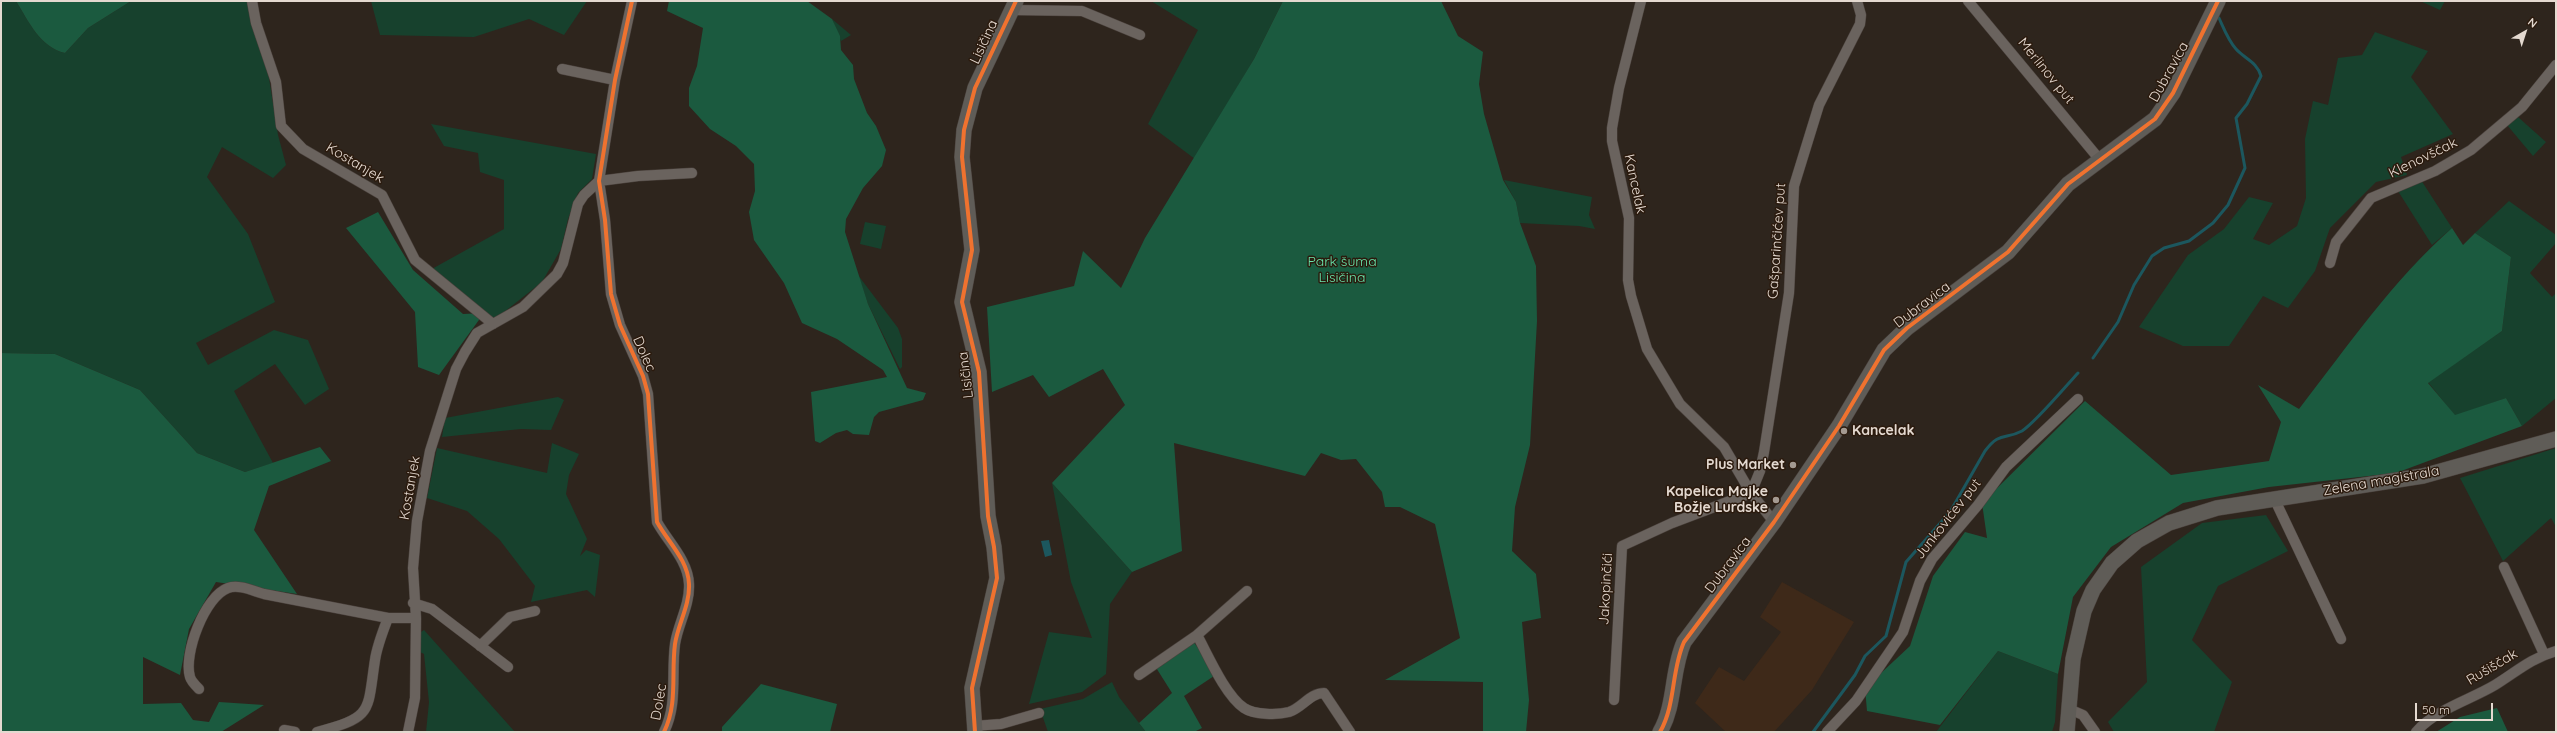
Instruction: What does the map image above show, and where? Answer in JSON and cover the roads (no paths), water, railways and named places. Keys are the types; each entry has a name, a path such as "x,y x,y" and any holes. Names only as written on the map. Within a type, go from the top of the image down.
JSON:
{"street":[{"name":"Kostanjek","path":"252,1 256,23 276,82 281,126 303,149 382,196 415,260 492,324"},
{"name":"Dolec","path":"632,1 615,80 599,181 605,220 611,294 620,325 643,376 648,394 657,522 665,537 680,556 689,584 687,604 675,645 671,710 664,732"},
{"name":"Kancelak","path":"1641,1 1619,88 1612,128 1612,141 1629,218 1628,280 1630,296 1647,349 1680,404 1724,447 1751,493 1774,522"},
{"name":"Gašparinčićev put","path":"1751,493 1760,471 1764,452 1788,300 1794,186 1819,105 1860,24 1861,15 1856,1"},
{"name":"Merlinov put","path":"1968,1 2100,160"},
{"name":"Dubravica","path":"1660,732 1667,720 1678,658 1684,642 1774,522 1839,426 1884,350 1907,328 2008,252 2068,184 2139,132 2162,111 2218,1"},
{"name":"Lisičina","path":"974,729 972,688 997,578 994,547 988,516 979,372 962,302 972,250 962,157 964,130 972,99 984,68 1014,6 1082,11 1140,35"},
{"name":"Klenovščak","path":"2330,263 2336,242 2371,198 2435,171 2471,150 2522,107 2556,65"},
{"path":"562,69 615,80"},
{"path":"599,181 692,172"},
{"name":"Kostanjek","path":"408,732 415,698 416,618 413,568 417,521 430,451 456,369 477,333 524,307 557,274 563,263 578,204 584,195 599,181"},
{"name":"Junkovićev put","path":"1827,732 1856,701 1903,632 1920,581 1932,559 1978,505 2006,467 2078,399"},
{"name":"Zelena magistrala","path":"2067,732 2073,659 2084,611 2093,590 2112,564 2137,541 2175,520 2217,508 2423,476 2556,439"},
{"name":"Jakopinčići","path":"1614,700 1622,546 1672,523 1751,493"},
{"path":"2274,498 2341,638"},
{"path":"2504,567 2544,654"},
{"path":"198,689 190,677 190,659 197,628 211,603 221,591 229,587 244,588 264,594 388,618 416,618"},
{"path":"1139,675 1197,635 1247,591"},
{"path":"414,603 432,609 508,667"},
{"path":"480,646 510,617 535,611"},
{"path":"317,732 360,716 368,708 375,658 388,618"},
{"path":"1197,635 1232,696 1244,708 1275,713 1290,712 1318,693 1324,693 1350,732"},
{"name":"Rušiščak","path":"2416,732 2422,726 2456,704 2495,685 2528,662 2544,654 2556,652"},
{"path":"2069,709 2083,715 2095,732"},
{"path":"974,729 1001,724 1039,713"},
{"path":"284,730 295,732"}],"water":[{"path":"1049,540 1052,555 1045,557 1041,541"}],"waterway":[{"name":"Dubravica","path":"2093,358 2118,322 2134,285 2152,256 2164,248 2189,241 2213,223 2228,205 2245,168 2236,118 2247,104 2261,76 2257,67 2233,46 2219,18"},
{"name":"Dubravica","path":"1813,732 1855,675 1865,656 1886,636 1906,562 1950,512 1985,451 1999,438 2016,434 2028,427 2078,373"}],"place":[{"name":"Kancelak","path":"1844,431"},
{"name":"Plus Market","path":"1793,465"},
{"name":"Kapelica Majke Božje Lurdske","path":"1776,500"}],"park label":[{"name":"Park šuma Lisičina","path":"1342,270"}]}
